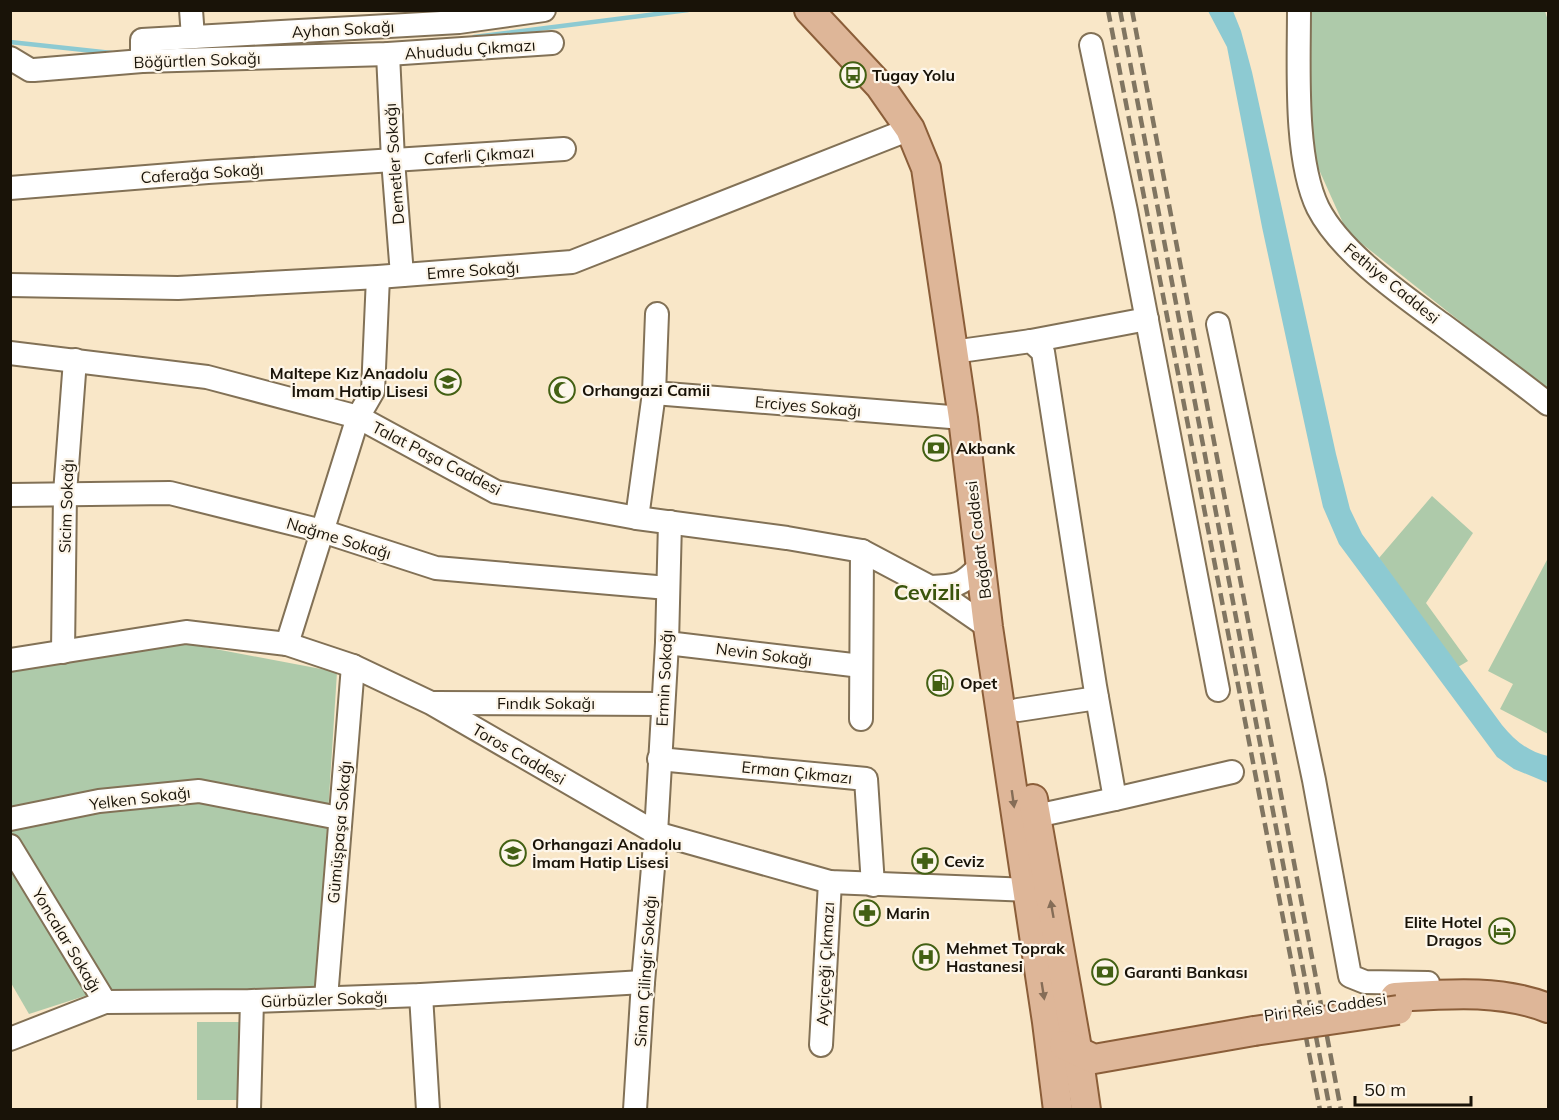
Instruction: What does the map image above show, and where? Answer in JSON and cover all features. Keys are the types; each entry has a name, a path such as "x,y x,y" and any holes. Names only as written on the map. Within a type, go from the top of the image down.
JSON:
{"main road":[{"name":"Bağdat Caddesi","path":"808,10 880,86 910,129 921,152 928,179 963,418 988,627 1028,890 1080,1057"},
{"name":"Bağdat Caddesi","path":"833,10 902,92 927,132 941,171 1018,710 1080,1057 1056,1097"},
{"name":"Piri Reis Caddesi","path":"1080,1057 1253,1024 1450,994 1491,995 1536,1003 1548,1008"},
{"name":"Piri Reis Caddesi","path":"1396,1004 1494,1007 1532,1014 1548,1021"},
{"path":"1056,1097 1063,1067 1080,1057"}],"street":[{"path":"191,10 193,37"},
{"name":"Ayhan Sokağı","path":"142,51 193,37 544,10"},
{"name":"Fethiye Caddesi","path":"1299,10 1299,108 1306,170 1318,207 1336,237 1397,292 1548,404"},
{"name":"Ahududu Çıkmazı","path":"388,54 552,44"},
{"path":"1091,45 1147,319 1218,690"},
{"name":"Böğürtlen Sokağı","path":"10,58 30,70 142,51 388,54"},
{"name":"Demetler Sokağı","path":"388,54 402,275"},
{"name":"Emre Sokağı","path":"10,285 178,288 378,277 572,262 910,129"},
{"name":"Caferli Çıkmazı","path":"393,160 564,149"},
{"name":"Caferağa Sokağı","path":"10,188 393,160"},
{"path":"287,644 358,417 373,391 378,277"},
{"path":"637,518 654,393 657,314"},
{"path":"967,350 1031,341 1147,319"},
{"path":"1218,324 1314,780 1350,976 1365,982 1458,983 1491,995"},
{"path":"1031,341 1043,352 1048,371 1097,698 1115,799"},
{"name":"Talat Paşa Caddesi","path":"10,353 207,377 358,417 496,492 637,518 787,538 862,551 930,587 988,627"},
{"name":"Sicim Sokağı","path":"63,652 65,493 75,360"},
{"name":"Erciyes Sokağı","path":"654,393 963,418"},
{"name":"Nağme Sokağı","path":"10,495 170,493 321,531 436,568 668,588"},
{"name":"Ermin Sokağı","path":"656,834 667,643 670,522"},
{"path":"861,719 862,551"},
{"path":"930,587 954,586 966,581 980,566"},
{"name":"Toros Caddesi","path":"10,660 186,632 287,644 353,666 431,703 656,834 830,882 1028,890"},
{"name":"Nevin Sokağı","path":"667,643 861,666"},
{"name":"Gümüşpaşa Sokağı","path":"326,998 353,666"},
{"path":"1018,710 1097,698"},
{"name":"Fındık Sokağı","path":"431,703 662,704"},
{"name":"Erman Çıkmazı","path":"659,759 866,779 873,885"},
{"path":"1036,816 1232,772"},
{"name":"Yelken Sokağı","path":"10,819 99,801 199,791 339,818"},
{"name":"Sinan Çilingir Sokağı","path":"635,1110 656,834"},
{"name":"Yoncalar Sokağı","path":"10,846 105,1002"},
{"name":"Ayçiçeği Çıkmazı","path":"821,1045 830,882"},
{"name":"Gürbüzler Sokağı","path":"10,1039 105,1002 421,996 644,982"},
{"path":"421,996 428,1110"},
{"path":"249,1110 252,1001"}],"green space":[{"path":"1309,11 1545,11 1548,21 1548,391 1347,232 1316,163 1308,117"},
{"path":"1432,496 1473,533 1426,603 1468,661 1458,667 1379,558"},
{"path":"1548,558 1548,734 1500,709 1513,684 1488,671"},
{"path":"189,644 337,672 317,987 109,994 11,837 11,669"},
{"path":"10,859 94,993 29,1014 11,983"},
{"path":"197,1022 244,1022 244,1100 197,1100"}],"water":[{"path":"1208,11 1233,11 1241,31 1350,509 1362,534 1502,725 1523,745 1548,756 1548,783 1514,769 1497,757 1339,544 1323,507 1313,463 1262,227 1227,47"}],"waterway":[{"path":"474,37 688,10"},
{"path":"10,42 112,53"}],"railway":[{"path":"1108,10 1320,1110"},
{"path":"1120,10 1330,1110"},
{"path":"1132,10 1341,1110"}],"place":[{"name":"Tugay Yolu","path":"853,75"},
{"name":"Maltepe Kız Anadolu İmam Hatip Lisesi","path":"448,382"},
{"name":"Orhangazi Camii","path":"562,390"},
{"name":"Akbank","path":"936,448"},
{"name":"Opet","path":"940,683"},
{"name":"Orhangazi Anadolu İmam Hatip Lisesi","path":"513,853"},
{"name":"Ceviz","path":"925,861"},
{"name":"Marin","path":"867,913"},
{"name":"Elite Hotel Dragos","path":"1502,931"},
{"name":"Mehmet Toprak Hastanesi","path":"926,957"},
{"name":"Garanti Bankası","path":"1105,972"}],"district":[{"name":"Cevizli","path":"927,592"}]}
